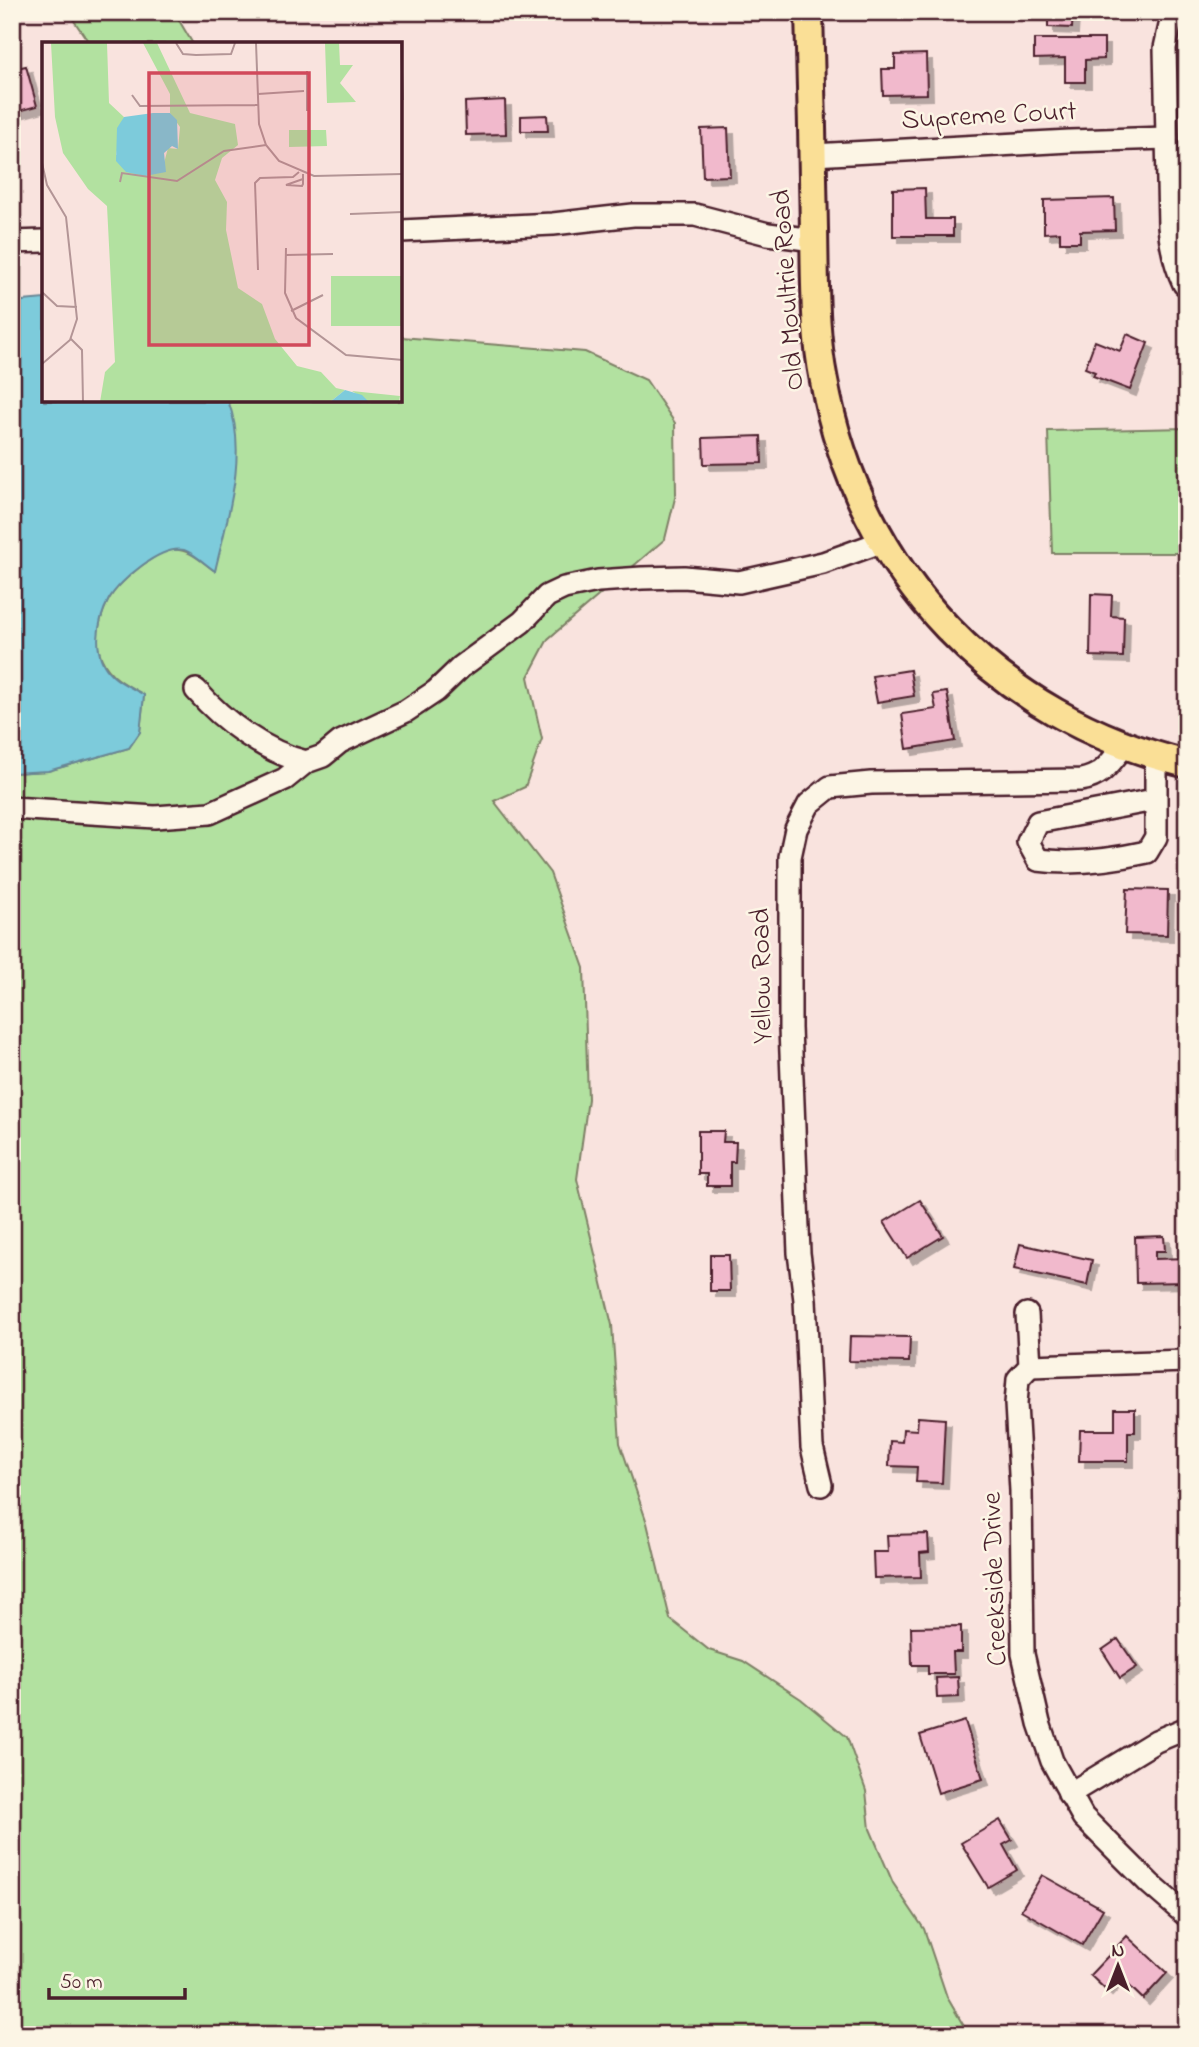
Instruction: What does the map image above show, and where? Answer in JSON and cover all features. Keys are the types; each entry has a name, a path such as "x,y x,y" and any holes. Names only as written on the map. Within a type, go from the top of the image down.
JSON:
{"main road":[{"name":"Old Moultrie Road","path":"809,12 814,240 823,379 834,429 860,501 880,539 918,595 946,628 978,659 1045,708 1080,727 1124,746 1187,764"}],"street":[{"path":"1173,12 1165,48 1171,246 1184,284"},
{"name":"Supreme Court","path":"813,155 1167,138"},
{"path":"402,231 553,224 633,215 695,215 768,234 814,240"},
{"path":"12,242 42,241"},
{"path":"12,808 155,817 210,813 285,779 306,762 323,755 340,742 406,711 436,691 461,667 522,622 547,596 564,588 598,581 642,578 739,582 823,563 870,546 880,539"},
{"path":"196,690 228,720 263,744 290,758 306,762"},
{"name":"Yellow Road","path":"821,1485 812,1447 790,1028 790,858 796,829 809,804 830,786 1081,780 1108,769 1124,746"},
{"path":"1154,800 1038,822 1028,842 1038,860 1060,863 1120,858 1147,852 1156,837 1156,756"},
{"name":"Creekside Drive","path":"1027,1314 1030,1366 1018,1379 1016,1404 1021,1491 1023,1654 1039,1723 1052,1761 1083,1817 1104,1841 1187,1916"},
{"path":"1030,1366 1187,1361"},
{"path":"1069,1794 1156,1741 1187,1728"}],"green space":[{"path":"68,12 174,12 192,42 89,42"},
{"path":"402,337 585,352 646,380 675,423 676,494 665,539 548,639 528,677 542,739 525,787 494,801 550,873 584,968 588,1099 577,1179 612,1325 620,1443 647,1523 670,1619 709,1650 743,1661 801,1699 847,1737 866,1791 870,1829 893,1883 924,1929 947,1997 969,2035 12,2035 12,773 48,771 129,748 140,732 144,695 117,678 106,667 97,639 100,625 109,599 120,585 137,569 164,552 184,551 215,571 228,402 402,402"},
{"path":"1187,428 1187,553 1052,553 1048,431"}],"water":[{"path":"42,299 42,402 228,402 237,442 234,486 215,571 184,550 164,553 142,566 114,591 101,617 98,638 105,667 115,678 144,695 140,732 129,748 48,771 12,773 12,302"}],"building":[{"path":"1048,12 1073,12 1072,28 1048,27"},
{"path":"1034,39 1104,39 1104,59 1085,60 1085,82 1065,82 1065,58 1034,59"},
{"path":"926,54 927,94 883,95 882,69 895,69 895,55"},
{"path":"26,66 37,106 12,113 12,69"},
{"path":"505,100 506,134 466,135 465,102"},
{"path":"547,115 548,131 521,131 521,116"},
{"path":"728,128 730,176 703,177 701,129"},
{"path":"925,188 926,219 953,219 953,236 893,236 893,189"},
{"path":"1114,198 1115,230 1080,231 1080,242 1060,242 1060,232 1044,233 1044,200"},
{"path":"1127,334 1148,343 1130,390 1093,376 1095,372 1085,368 1095,341 1120,351"},
{"path":"761,436 762,463 704,464 703,438"},
{"path":"1091,594 1112,595 1111,616 1124,617 1123,657 1090,656"},
{"path":"910,670 914,696 877,702 872,676"},
{"path":"947,692 955,741 907,749 902,714 936,709 933,694"},
{"path":"1127,889 1168,890 1167,935 1125,934"},
{"path":"698,1131 724,1131 723,1142 736,1142 735,1162 730,1162 730,1186 707,1186 707,1174 698,1174"},
{"path":"920,1200 943,1236 907,1258 884,1222"},
{"path":"1164,1236 1165,1251 1155,1251 1155,1259 1187,1258 1187,1282 1136,1283 1135,1237"},
{"path":"1020,1244 1092,1260 1087,1285 1014,1269"},
{"path":"710,1255 729,1255 730,1291 710,1291"},
{"path":"850,1336 910,1337 909,1362 849,1361"},
{"path":"1115,1409 1135,1409 1135,1432 1128,1432 1128,1461 1079,1461 1080,1430 1115,1430"},
{"path":"918,1417 945,1419 942,1483 916,1482 917,1467 889,1466 890,1441 902,1442 903,1429 917,1430"},
{"path":"928,1534 929,1552 920,1553 921,1577 874,1578 873,1552 888,1552 887,1535"},
{"path":"961,1626 961,1652 953,1652 954,1674 928,1674 928,1665 912,1665 911,1627"},
{"path":"1118,1639 1137,1667 1120,1678 1102,1650"},
{"path":"958,1677 959,1697 937,1698 936,1678"},
{"path":"965,1721 983,1779 938,1793 920,1735"},
{"path":"1000,1820 1012,1840 1003,1845 1017,1870 988,1887 961,1843"},
{"path":"1042,1875 1103,1909 1082,1945 1021,1910"},
{"path":"1127,1936 1167,1973 1143,1999 1119,1976 1106,1990 1090,1975"},
{"path":"1187,2020 1187,2035 1173,2035"}]}
